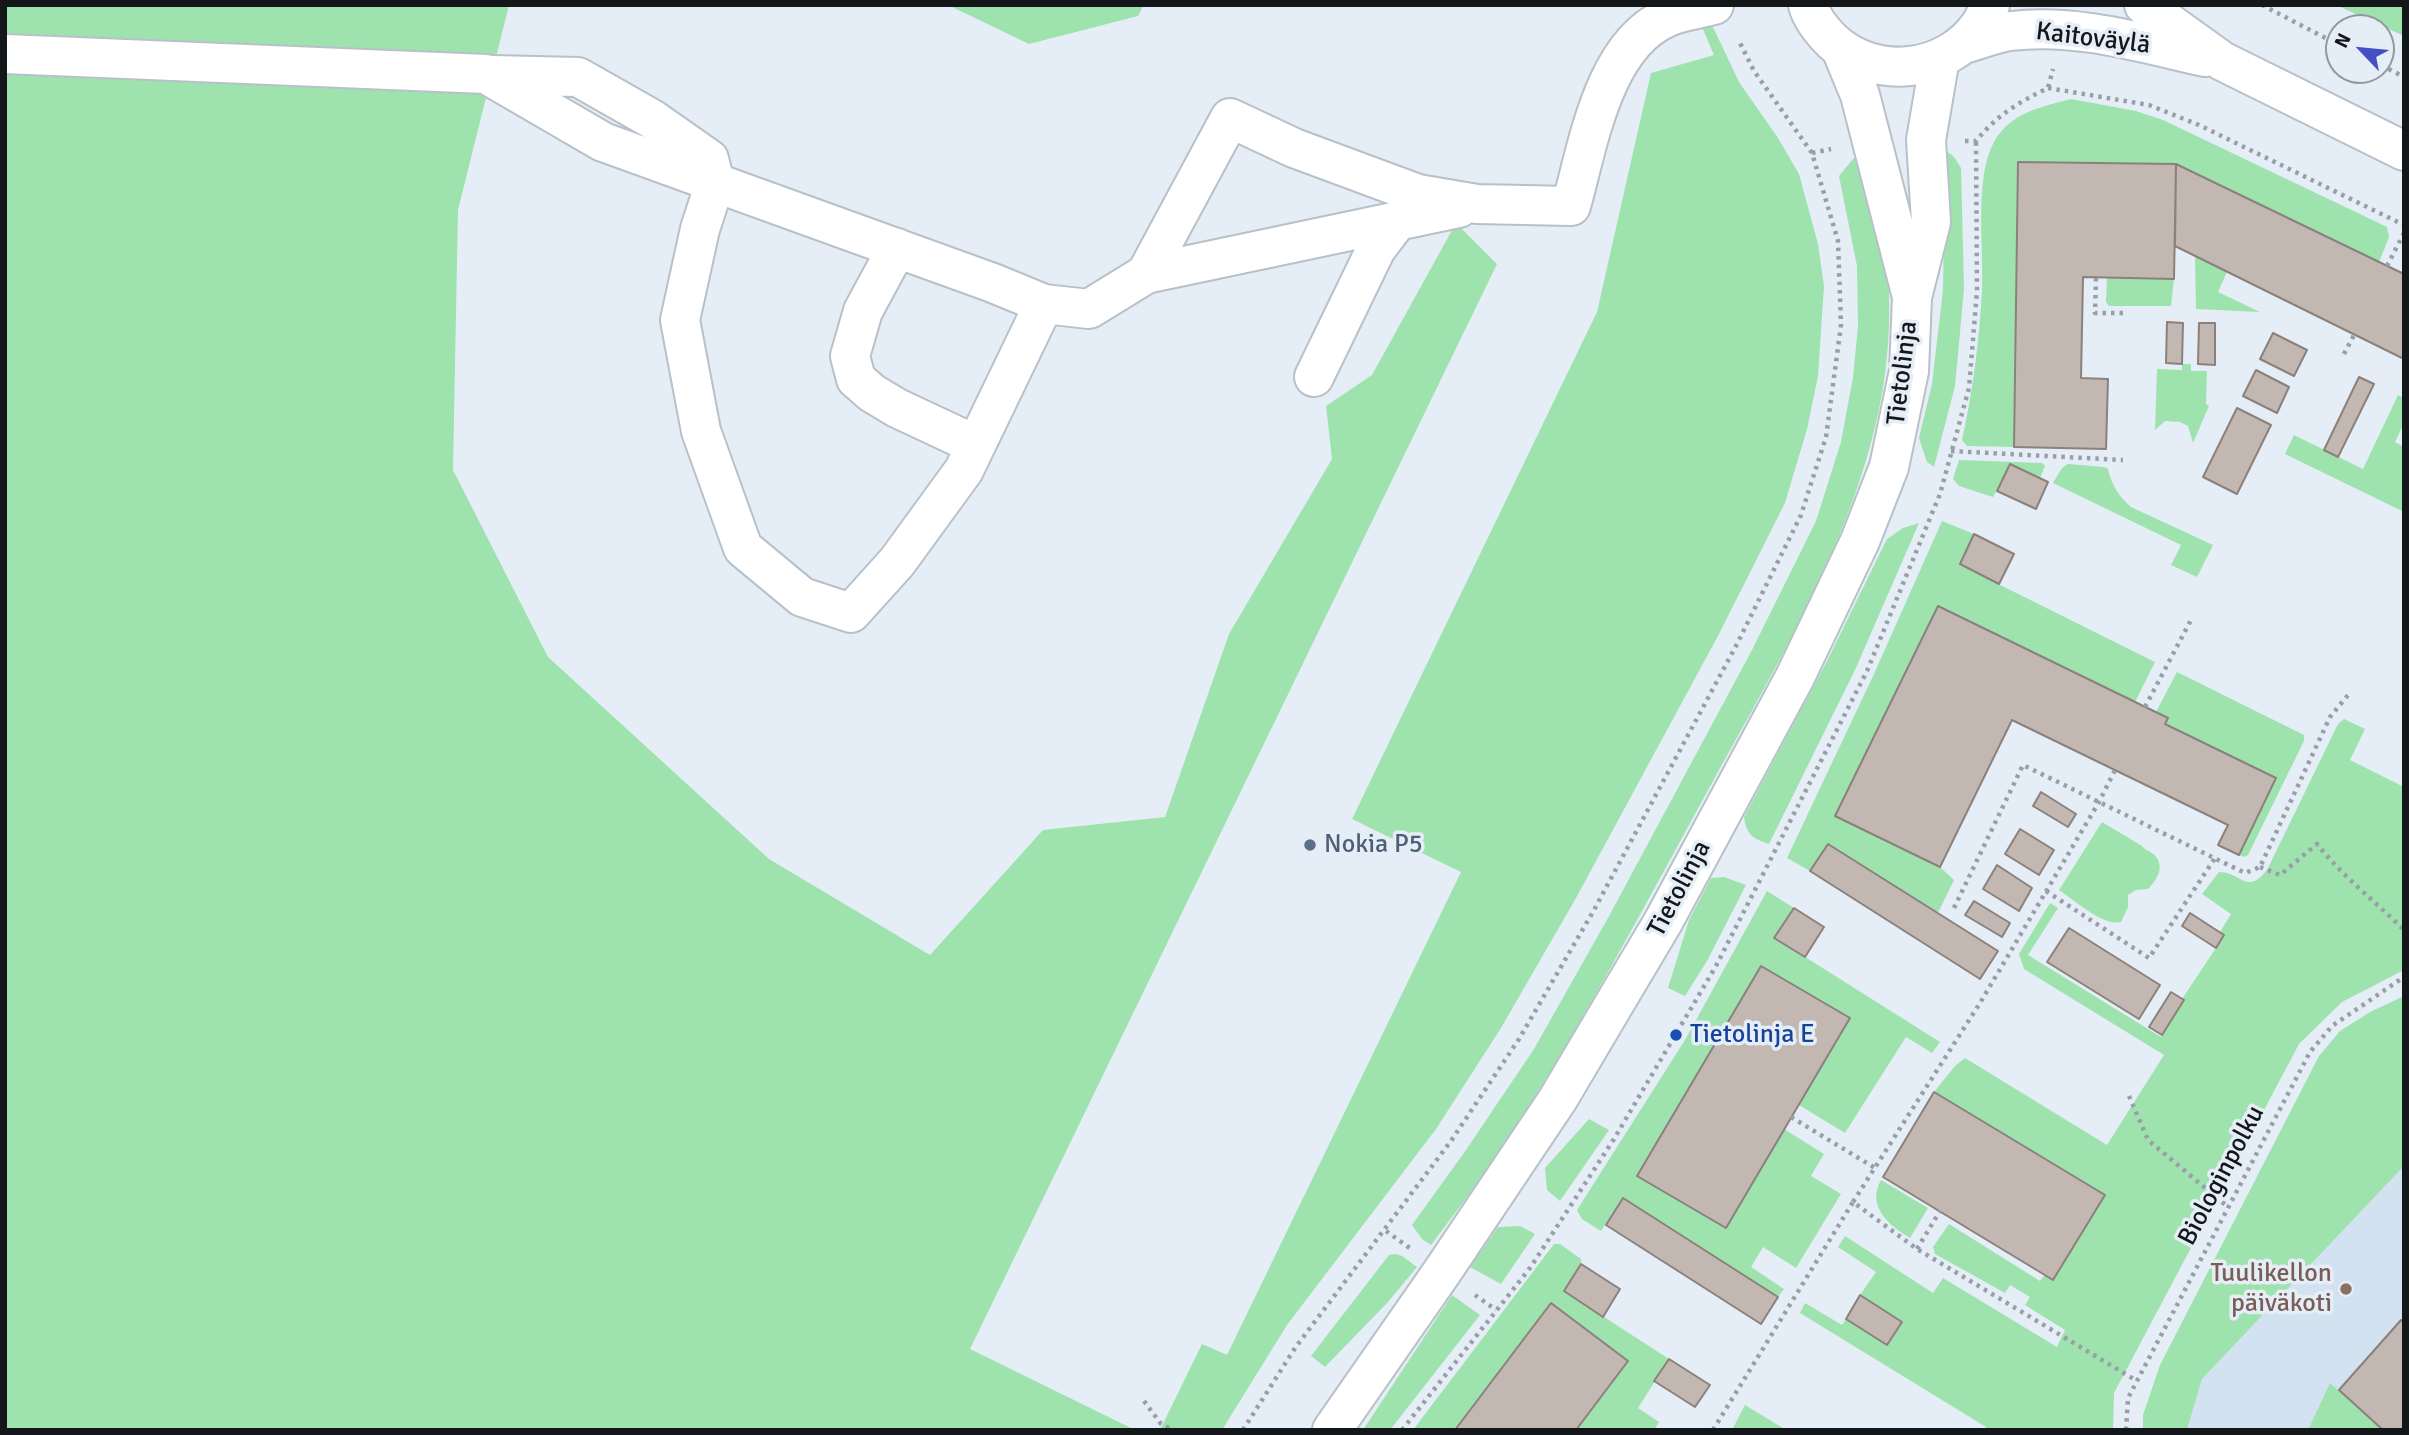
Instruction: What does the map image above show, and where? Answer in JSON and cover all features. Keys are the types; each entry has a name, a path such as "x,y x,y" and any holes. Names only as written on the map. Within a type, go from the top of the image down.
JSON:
{"street":[{"path":"1808,5 1823,32 1842,49"},
{"path":"1952,51 1980,24 1990,5"},
{"name":"Kaitoväylä","path":"2144,5 2222,61 2404,151"},
{"path":"1146,274 1230,118 1294,148 1418,194 1477,204 1571,206 1603,93 1625,52 1639,35 1667,17 1725,18"},
{"name":"Kaitoväylä","path":"1842,49 1865,62 1889,67 1916,66 2010,32 2063,30 2117,37 2222,61"},
{"name":"Tietolinja","path":"1842,49 1860,95 1912,297"},
{"name":"Tietolinja","path":"1332,1430 1558,1099 1664,922 1795,677 1860,541 1889,467 1909,370 1912,297 1931,222 1926,140 1952,51"},
{"path":"5,54 486,74 603,142 1044,304 1089,309 1146,274 1477,204"},
{"path":"715,183 700,229 680,320 701,431 743,548 802,597 851,613 897,562 964,470 1044,304"},
{"path":"1314,377 1376,249 1398,220"},
{"path":"897,248 863,312 850,356 856,379 872,393 897,408 976,445"}],"path":[{"path":"2262,5 2325,37"},
{"path":"1243,1430 1295,1348 1451,1141 1518,1040 1594,910 1737,644 1801,515 1826,437 1841,325 1838,242 1812,153 1754,71 1725,18"},
{"path":"2048,88 2149,105 2199,125 2404,225"},
{"path":"2387,266 2404,233"},
{"path":"2096,278 2095,313 2126,313"},
{"path":"2344,354 2354,335"},
{"path":"1951,452 2123,460"},
{"path":"2146,707 2192,618"},
{"path":"1954,908 2023,765 2245,873 2260,867 2330,717 2348,695"},
{"path":"1713,1430 1853,1202 1980,1003 2099,802 2115,770"},
{"path":"2260,867 2280,875 2317,844 2336,869 2378,903 2404,930"},
{"path":"2046,891 2149,958 2214,858"},
{"name":"Biologinpolku","path":"2126,1430 2128,1398 2310,1052 2332,1026 2404,977"},
{"path":"2129,1096 2148,1140 2228,1207"},
{"path":"1791,1117 1875,1167"},
{"path":"1853,1202 1917,1249 2137,1381"},
{"path":"1917,1249 1940,1211"},
{"path":"1144,1401 1161,1424 1172,1430"}],"shaded area":[{"name":"Tuulikellon päiväkoti","path":"2404,1166 2404,1430 2187,1430 2202,1379"}],"green space":[{"path":"5,5 509,5 458,210 453,470 548,657 769,859 930,955 1043,830 1165,817 1229,634 1332,459 1326,406 1372,375 1456,223 1497,264 970,1349 1135,1430 5,1430"},
{"path":"948,5 1144,5 1138,16 1029,44"},
{"path":"2336,5 2404,5 2404,36 2395,32 2395,14 2356,14"},
{"path":"1702,27 1713,27 1739,82 1799,174 1818,244 1824,286 1818,376 1807,429 1785,503 1719,634 1576,898 1501,1028 1436,1129 1287,1325 1222,1430 1160,1430 1202,1344 1227,1355 1461,872 1352,819 1597,312 1651,73 1714,55"},
{"path":"2071,99 2136,111 2163,120 2387,227 2389,237 2379,262 2176,164 2019,162 2014,447 1967,446 1962,440 1979,329 1982,291 1982,194 1988,157 1994,142 2008,124 2037,108"},
{"path":"1940,151 1955,158 1961,168 1964,289 1955,386 1934,467 1927,462 1919,438 1932,384 1943,290 1944,225"},
{"path":"1862,154 1886,261 1889,291 1888,341 1883,388 1872,441 1836,543 1790,641 1577,1026 1520,1121 1431,1245 1422,1239 1412,1225 1534,1049 1608,918 1752,650 1816,521 1841,442 1853,377 1858,326 1857,266 1839,176 1853,159"},
{"path":"2195,256 2227,272 2218,292 2260,312 2196,309"},
{"path":"2107,278 2174,279 2171,306 2109,306 2106,302"},
{"path":"2182,364 2191,364 2191,371 2207,371 2206,404 2209,406 2193,443 2188,426 2180,422 2165,421 2155,430 2157,369 2182,370"},
{"path":"2398,395 2404,398 2404,423 2395,442 2404,447 2404,512 2285,454 2294,435 2363,469"},
{"path":"1959,460 2042,463 2045,466 2040,478 2010,464 1993,497 1959,486 1953,479"},
{"path":"2068,464 2108,469 2116,490 2131,507 2213,545 2197,577 2171,565 2181,545 2053,483 2062,468"},
{"path":"1942,521 1974,534 1960,565 2155,662 2135,702 1938,607 1835,816 1940,867 1954,880 1938,913 1828,844 1810,871 1787,858 1874,674"},
{"path":"1919,523 1855,670 1769,844 1759,840 1746,828 1744,817 1827,661 1887,539 1903,528"},
{"path":"2177,672 2304,735 2304,741 2248,855 2244,857 2239,855 2275,778 2165,724 2168,718 2156,712"},
{"path":"2344,719 2365,729 2350,760 2404,787 2404,970 2342,1002 2299,1044 2114,1393 2113,1430 1985,1430 1986,1427 1800,1313 1805,1303 1842,1325 1846,1319 1887,1345 1902,1323 1860,1295 1876,1272 1838,1247 1845,1236 1933,1293 1943,1278 2057,1347 2065,1330 2025,1305 2030,1297 2010,1285 2005,1293 1935,1254 1933,1247 1949,1224 2040,1281 2104,1195 1934,1092 1965,1058 2107,1145 2164,1055 2024,969 2019,954 2050,903 2058,908 2028,955 2161,1037 2184,1000 2182,999 2224,936 2220,932 2231,914 2202,894 2219,872 2249,882 2260,878 2267,870 2338,724"},
{"path":"2102,822 2153,854 2160,866 2148,889 2136,890 2128,895 2128,907 2121,922 2106,921 2098,917 2059,890"},
{"path":"1724,877 1746,885 1707,961 1685,996 1668,988 1689,920 1711,878"},
{"path":"1767,891 1794,908 1775,938 1940,1042 1932,1053 1906,1037 1845,1133 1799,1105 1637,1176 1726,1228 1784,1129 1824,1154 1811,1176 1841,1194 1796,1268 1763,1247 1751,1267 1784,1289 1778,1297 1623,1199 1601,1231 1582,1219 1577,1210 1685,1040"},
{"path":"2404,996 2404,1166 2202,1379 2187,1430 2143,1430 2143,1415 2160,1365 2319,1056 2340,1031 2370,1012"},
{"path":"1589,1119 1609,1130 1560,1201 1547,1190 1545,1168"},
{"path":"1881,1180 1928,1208 1910,1238 1888,1221 1878,1207 1877,1190"},
{"path":"1520,1226 1535,1234 1501,1284 1470,1267 1498,1227"},
{"path":"1554,1244 1560,1244 1581,1259 1581,1264 1564,1291 1669,1359 1638,1408 1659,1422 1654,1430 1413,1430"},
{"path":"1395,1254 1417,1267 1388,1302 1325,1367 1311,1356 1389,1255"},
{"path":"1452,1295 1480,1315 1390,1430 1363,1430"},
{"path":"2330,1383 2381,1429 2381,1430 2308,1430"},
{"path":"1745,1405 1786,1430 1732,1430"}],"building":[{"path":"2018,162 2176,164 2174,279 2083,277 2081,378 2108,379 2106,449 2014,447"},
{"path":"2176,164 2404,274 2404,359 2175,246"},
{"path":"2167,322 2183,323 2182,364 2166,363"},
{"path":"2199,323 2215,323 2215,365 2198,364"},
{"path":"2273,333 2307,350 2294,376 2260,359"},
{"path":"2256,370 2289,387 2277,413 2243,396"},
{"path":"2359,377 2374,384 2338,457 2324,450"},
{"path":"2237,408 2271,425 2237,494 2203,477"},
{"path":"2010,464 2048,482 2036,509 1997,491"},
{"path":"1974,534 2014,554 1999,584 1960,564"},
{"path":"1938,606 2168,718 2165,724 2276,778 2239,855 2218,845 2228,825 2012,720 1940,867 1835,816"},
{"path":"2041,792 2076,814 2068,827 2033,806"},
{"path":"2020,829 2054,850 2039,875 2005,854"},
{"path":"1828,844 1998,951 1980,979 1810,871"},
{"path":"1997,865 2032,888 2019,911 1983,889"},
{"path":"1974,901 2010,923 2002,937 1965,915"},
{"path":"1794,908 1824,927 1805,957 1774,938"},
{"path":"2190,913 2224,935 2216,948 2182,926"},
{"path":"2069,928 2160,985 2139,1019 2047,962"},
{"path":"1761,966 1850,1018 1726,1228 1637,1176"},
{"path":"2171,992 2184,1000 2162,1035 2149,1027"},
{"path":"1934,1092 2105,1195 2053,1280 1883,1177"},
{"path":"1623,1198 1778,1297 1761,1324 1606,1225"},
{"path":"1581,1264 1620,1289 1603,1317 1564,1291"},
{"path":"1860,1295 1902,1322 1887,1345 1846,1319"},
{"path":"1551,1303 1628,1361 1576,1430 1455,1430"},
{"path":"2401,1320 2404,1323 2404,1430 2383,1430 2339,1390"},
{"path":"1669,1359 1710,1385 1695,1407 1654,1381"}],"place":[{"name":"Nokia P5","path":"1310,845"},
{"name":"Tietolinja E","path":"1676,1035"},
{"name":"Tuulikellon päiväkoti","path":"2346,1289"}]}
